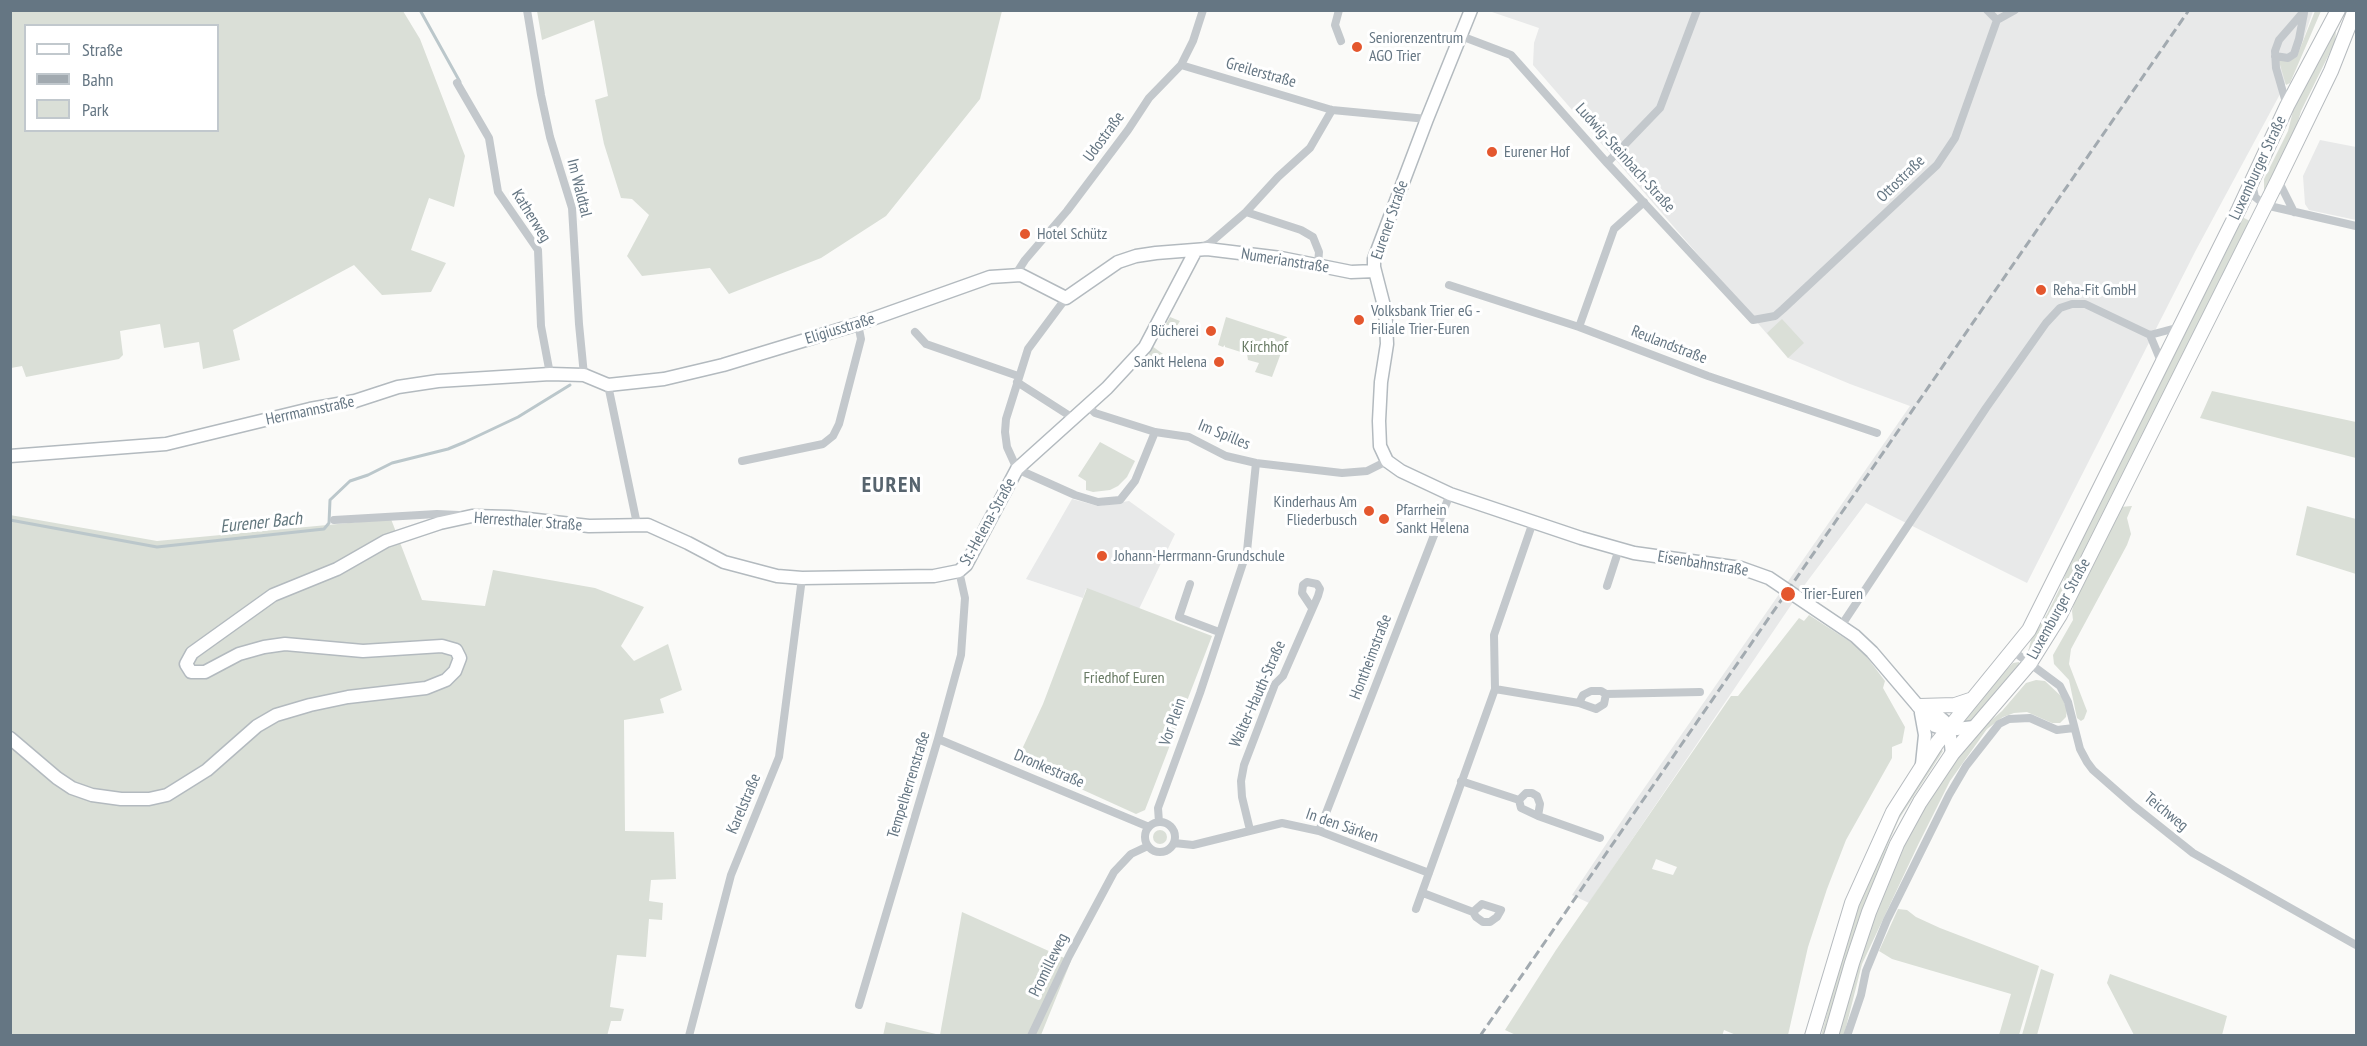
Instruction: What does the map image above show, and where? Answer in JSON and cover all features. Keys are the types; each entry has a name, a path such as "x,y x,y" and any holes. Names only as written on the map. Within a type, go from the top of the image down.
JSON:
{"main road":[{"name":"Luxemburger Straße","path":"1812,1035 1852,903 1893,812 1922,764 1948,729 2029,630 2258,170 2287,106 2338,10"},
{"name":"Luxemburger Straße","path":"1832,1035 1852,963 1888,864 1920,802 1952,754 2030,663 2060,615 2278,180 2331,71 2354,12"},
{"path":"2331,71 2356,28"},
{"path":"1918,706 1955,705 1973,699"}],"street":[{"name":"Im Waldtal","path":"527,10 540,95 550,137 572,208 584,375"},
{"name":"Udostraße","path":"1016,274 1025,260 1067,211 1149,98 1181,65 1193,41 1203,10"},
{"path":"1339,10 1335,25 1341,41"},
{"name":"Eurener Straße","path":"1387,461 1380,446 1379,421 1381,382 1387,344 1386,322 1374,258 1471,10"},
{"path":"1607,163 1660,108 1697,10"},
{"path":"1987,10 1997,20 2015,10"},
{"path":"2304,12 2300,39 2294,54 2288,58 2275,56 2279,40 2304,12"},
{"name":"Ottostraße","path":"1754,320 1775,316 1937,165 1955,138 1997,20"},
{"name":"Ludwig-Steinbach-Straße","path":"1461,36 1511,55 1607,163 1754,320"},
{"name":"Luxemburger Straße","path":"2275,56 2277,75 2287,106"},
{"name":"Greilerstraße","path":"1181,65 1332,110"},
{"name":"Katherweg","path":"457,83 489,138 498,192 538,250 541,326 550,374"},
{"path":"1332,110 1427,119"},
{"name":"St.-Helena-Straße","path":"637,524 648,525 668,533 724,562 777,576 802,578 934,576 963,568 1017,470 1088,406 1145,347 1196,250 1210,243 1246,212 1278,177 1310,148 1332,110"},
{"path":"2258,170 2253,188 2255,197 2265,206"},
{"name":"Luxemburger Straße","path":"2278,180 2294,212"},
{"path":"1579,327 1614,229 1644,202"},
{"name":"Luxemburger Straße","path":"2265,206 2356,226"},
{"path":"1246,212 1301,230 1313,237 1319,252 1318,264"},
{"name":"Numerianstraße","path":"1066,298 1126,259 1156,253 1207,249 1281,258 1351,272 1375,271"},
{"path":"1016,274 1066,298 1028,349 1006,419 1007,447 1017,470 1098,502 1120,500 1135,481 1155,432"},
{"name":"Eligiusstraße","path":"608,385 664,379 723,365 858,324 968,284 1016,274"},
{"name":"Reulandstraße","path":"1449,285 1579,327 1708,376 1877,433"},
{"path":"1841,626 1986,408 2046,323 2060,308 2072,304 2085,304 2150,335 2180,327"},
{"path":"742,460 824,444 833,436 839,424 861,339 858,324"},
{"path":"915,332 926,344 1018,379 1073,418"},
{"path":"2150,335 2162,364"},
{"name":"Herrmannstraße","path":"10,456 166,444 310,409 355,401 407,385 438,381 550,374 584,375 608,385"},
{"path":"608,385 637,524"},
{"name":"Im Spilles","path":"1088,406 1095,412 1155,432 1189,437 1226,456 1256,463 1342,473 1366,471 1387,461"},
{"name":"Eisenbahnstraße","path":"1387,461 1401,471 1450,494 1634,554 1717,564 1753,571 1788,589 1841,626 1872,652 1918,706 1941,718 1948,729"},
{"name":"Vor Plein","path":"1159,822 1158,808 1247,552 1256,463"},
{"name":"Hontheimstraße","path":"1318,831 1450,494"},
{"path":"334,520 436,514 472,516"},
{"name":"Herresthaler Straße","path":"10,738 72,788 92,795 122,799 149,799 167,795 207,770 257,726 276,715 348,697 426,688 446,680 460,658 456,650 442,646 363,651 285,644 239,654 205,672 196,674 187,668 187,660 192,653 273,595 337,569 386,542 441,523 472,516 510,517 590,526 637,524"},
{"path":"1416,909 1495,689 1494,635 1533,522"},
{"path":"1607,586 1619,549"},
{"name":"Tempelherrenstraße","path":"859,1005 961,655 965,598 963,568"},
{"name":"Karelstraße","path":"689,1035 731,875 779,757 802,578"},
{"path":"1190,584 1179,617 1220,632"},
{"name":"Walter-Hauth-Straße","path":"1250,830 1242,797 1241,781 1244,765 1275,684 1283,676 1312,608"},
{"name":"Teichweg","path":"2013,651 2056,682 2064,691 2080,749 2093,770 2193,853 2356,945"},
{"path":"1495,689 1579,703 1596,710 1604,704 1606,694"},
{"path":"1579,703 1587,692 1596,690 1606,694 1700,692"},
{"path":"1918,706 1925,735 1922,764"},
{"path":"1847,1035 1861,995 1866,971 1887,920 1949,795 1966,766 1999,724 2018,717 2030,718 2057,730 2074,729"},
{"path":"1952,754 1948,729 1974,727"},
{"name":"Dronkestraße","path":"938,739 1149,827"},
{"path":"1461,781 1519,800"},
{"path":"1519,800 1526,793 1537,796 1540,804 1538,816"},
{"path":"1519,800 1521,808 1538,816 1600,838"},
{"path":"1159,822 1171,827 1175,835 1174,843 1164,852 1155,851 1148,846 1145,838 1149,827 1159,822"},
{"name":"In den Särken","path":"1174,843 1192,845 1282,823 1318,831 1429,873"},
{"name":"Promilleweg","path":"1031,1035 1094,908 1124,860 1138,849 1148,846"},
{"path":"1423,893 1473,912"}],"shaded area":[{"path":"1489,11 2313,11 2293,70 2196,250 2027,583 1866,503 1806,583 1589,903 1572,895 1910,406 1788,358 1533,65 1534,43 1539,28"},
{"path":"2320,140 2356,147 2356,220 2309,210 2305,204 2303,176"},
{"name":"Johann-Herrmann-Grundschule","path":"1072,499 1098,506 1129,501 1175,534 1139,609 1086,589 1083,598 1026,579"}],"green space":[{"path":"11,10 403,11 420,39 465,156 454,207 429,198 411,250 446,263 431,292 382,295 354,265 233,330 240,360 203,369 199,342 164,348 160,324 120,331 123,355 119,359 26,377 22,366 11,368"},
{"path":"537,10 1002,11 980,99 886,216 821,258 729,294 710,268 642,276 627,256 649,215 632,199 621,198 604,144 595,100 608,96 594,20 542,40"},
{"path":"2315,11 2321,11 2290,83 2286,85 2279,61 2297,56"},
{"path":"2343,11 2346,11 2336,31 2335,42 2301,111 2295,132 2264,192 2264,179 2288,131 2293,111"},
{"path":"2242,217 2250,221 2052,616 2028,652 2031,640 2063,582 2070,559"},
{"path":"1170,317 1180,321 1172,334 1162,331"},
{"name":"Kirchhof","path":"1226,317 1287,337 1272,377 1255,372 1259,363 1248,360 1247,354 1225,347 1225,345 1223,347 1218,345"},
{"path":"1782,319 1804,343 1788,358 1767,333"},
{"path":"1152,346 1163,354 1166,359 1165,365 1147,353"},
{"path":"2212,391 2356,422 2356,458 2200,418"},
{"path":"1100,442 1135,461 1127,477 1118,486 1110,490 1093,492 1086,490 1086,481 1078,476"},
{"path":"2132,506 2127,518 2131,534 2127,545 2071,649 2069,664 2087,711 2081,721 2077,718 2069,680 2054,664 2053,655 2073,620 2072,611 2078,587 2120,507"},
{"path":"2307,506 2356,519 2356,574 2296,555"},
{"path":"10,515 157,541 391,519 422,600 485,606 493,570 595,588 644,607 621,646 634,661 668,644 682,690 660,699 664,713 624,720 625,831 674,832 676,879 651,880 649,901 663,903 662,920 649,919 646,957 617,955 610,1007 624,1009 621,1021 611,1021 607,1036 11,1035"},
{"name":"Friedhof Euren","path":"1087,588 1212,636 1145,810 1136,814 1017,760 1043,704"},
{"path":"1809,615 1860,648 1885,681 1883,688 1905,727 1902,743 1892,747 1892,758 1846,840 1827,889 1808,947 1788,1035 1736,1035 1724,1030 1722,1036 1518,1036 1505,1030 1556,950 1731,696 1738,696 1799,618 1804,621","holes":["1656,859 1677,867 1673,875 1652,869"]},
{"path":"2019,662 2020,665 1972,721 1966,725 1961,722 2007,669 2013,663"},
{"path":"2036,680 2045,681 2062,697 2067,710 2066,717 2060,723 2052,723 2027,712 2014,713 2003,717 1987,729 1950,781 1918,845 1862,964 1844,1035 1836,1036 1862,944 1895,860 1937,785 1981,729 2002,711 2026,683"},
{"path":"1939,748 1943,751 1899,819 1889,842 1854,938 1826,1035 1821,1036 1829,1006 1829,993 1851,916 1895,817"},
{"path":"1157,830 1163,830 1167,837 1163,844 1157,844 1153,840 1153,834"},
{"path":"1898,909 1907,910 1916,917 1940,928 2039,966 2019,1035 1999,1035 2011,994 1892,959 1879,951"},
{"path":"962,912 1071,961 1041,1035 883,1036 886,1022 940,1035"},
{"path":"2041,969 2054,974 2037,1035 2022,1035"},
{"path":"2110,974 2227,1016 2222,1035 2134,1035 2107,983"}],"waterway":[{"path":"420,10 460,82"},
{"name":"Eurener Bach","path":"10,520 157,547 324,529 329,523 330,500 350,481 392,463 448,449 465,442 518,417 570,385"}],"railway":[{"path":"1480,1036 2189,10"}],"place":[{"name":"Seniorenzentrum AGO Trier","path":"1357,47"},
{"name":"Eurener Hof","path":"1492,152"},
{"name":"Hotel Schütz","path":"1025,234"},
{"name":"Reha-Fit GmbH","path":"2041,290"},
{"name":"Volksbank Trier eG - Filiale Trier-Euren","path":"1359,320"},
{"name":"Bücherei","path":"1211,331"},
{"name":"Sankt Helena","path":"1219,362"},
{"name":"Kinderhaus Am Fliederbusch","path":"1369,511"},
{"name":"Pfarrhein Sankt Helena","path":"1384,519"},
{"name":"Johann-Herrmann-Grundschule","path":"1102,556"},
{"name":"Trier-Euren","path":"1788,594"}],"district":[{"name":"EUREN","path":"892,486"}]}
